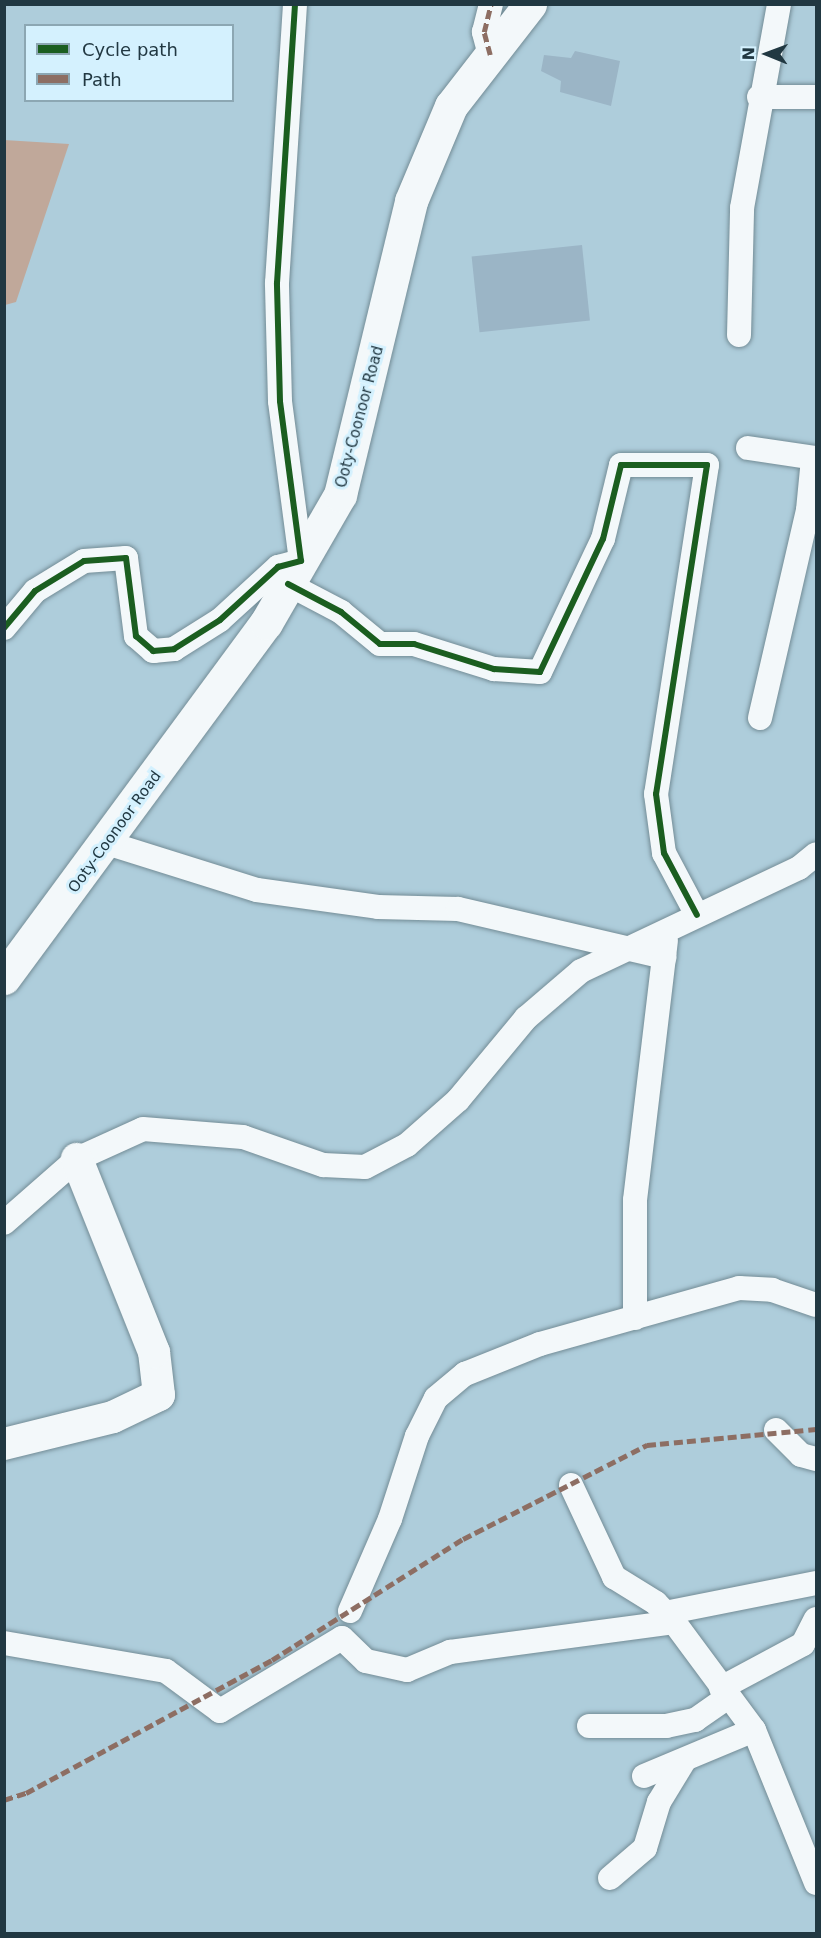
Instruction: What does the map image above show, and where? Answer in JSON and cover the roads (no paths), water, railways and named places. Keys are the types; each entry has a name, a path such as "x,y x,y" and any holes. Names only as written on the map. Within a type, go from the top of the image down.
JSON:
{"highway":[{"name":"Ooty-Coonoor Road","path":"4,978 107,843 295,573 340,495 411,201 451,106 530,4"}],"main road":[{"path":"4,1444 113,1417 159,1395 154,1352 77,1159"}],"street":[{"path":"295,4 277,283 280,401 295,573"},
{"path":"490,55 484,33 491,4"},
{"path":"740,335 742,208 759,97 779,4"},
{"path":"759,97 816,97"},
{"path":"748,448 815,458 808,510 760,718"},
{"path":"4,628 35,591 84,561 126,558 136,636 153,651 174,649 220,620 278,567 295,573 380,644 414,644 494,669 540,672 603,539 621,465 707,465 656,794 664,854 697,915"},
{"path":"107,843 257,890 378,907 458,909 664,957"},
{"path":"4,1223 77,1159 143,1130 243,1137 322,1165 364,1167 406,1145 458,1100 526,1018 581,971 668,927 799,868 816,854"},
{"path":"635,1318 635,1200 668,927"},
{"path":"350,1611 436,1398 465,1374 518,1353 739,1288 772,1290 816,1305"},
{"path":"776,1430 801,1455 816,1459"},
{"path":"571,1485 614,1577 670,1618 754,1730 816,1883"},
{"path":"4,1643 166,1671 220,1711 342,1638 366,1661 408,1670 450,1652 670,1618 816,1583"},
{"path":"589,1726 666,1726 695,1720 724,1692 803,1644 816,1619"},
{"path":"644,1776 754,1730"},
{"path":"610,1878 645,1848 659,1802 684,1761"}]}
